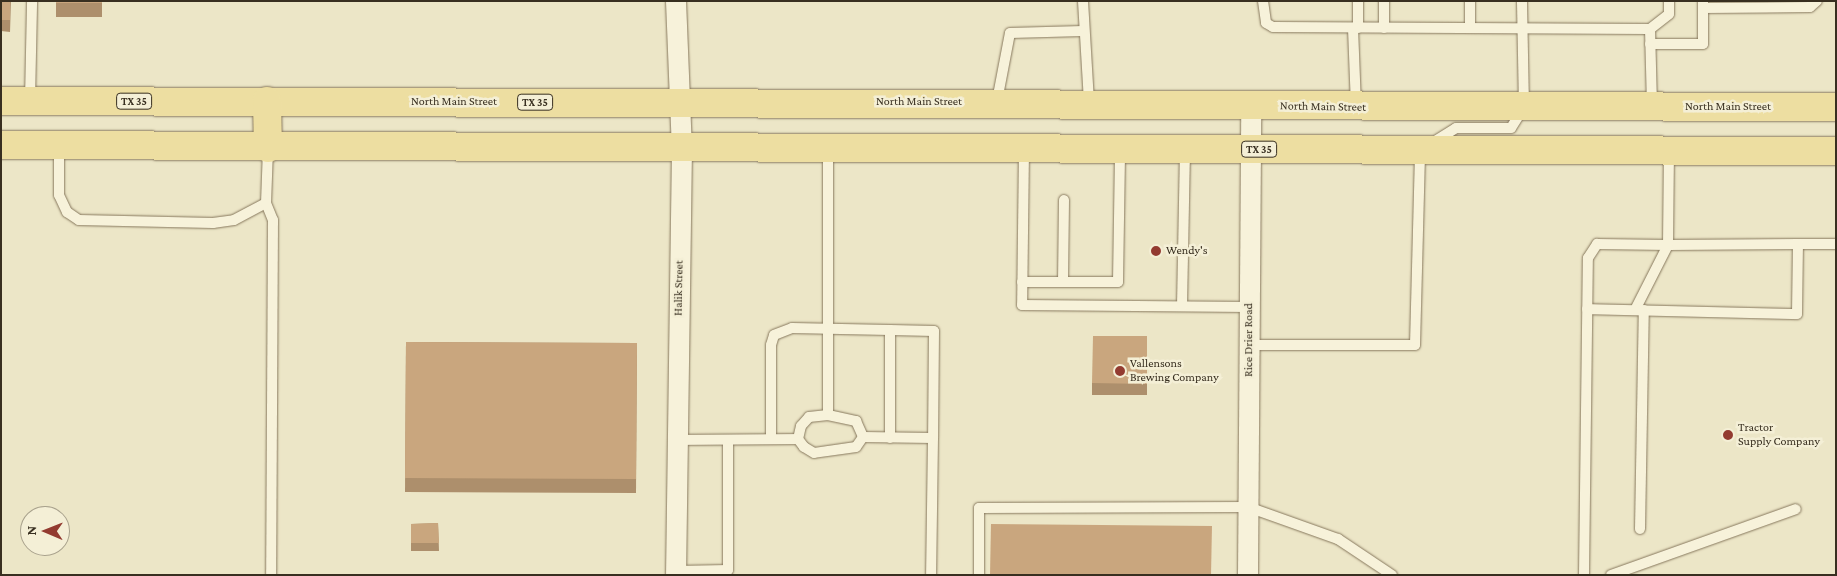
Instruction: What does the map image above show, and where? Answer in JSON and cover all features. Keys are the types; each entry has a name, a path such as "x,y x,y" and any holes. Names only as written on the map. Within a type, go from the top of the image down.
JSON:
{"main road":[{"name":"North Main Street","path":"1,100 997,101 1356,108 1836,107"},
{"path":"267,101 268,148"},
{"name":"TX 35","path":"1,145 268,148 1252,149 1836,152"}],"street":[{"name":"Halik Street","path":"676,1 682,148 676,440 676,573"},
{"name":"Rice Drier Road","path":"1248,575 1251,106"}],"lane":[{"path":"30,101 32,1"},
{"path":"1083,1 1083,31 1089,102"},
{"path":"1264,1 1266,23 1273,27 1650,29 1669,14 1669,1"},
{"path":"1356,108 1358,1"},
{"path":"1384,1 1384,28"},
{"path":"1470,1 1470,28"},
{"path":"1249,345 1415,345 1419,151 1456,128 1511,128 1524,108 1522,1"},
{"path":"1650,44 1703,44 1703,5 1810,8 1817,1"},
{"path":"1650,29 1652,106"},
{"path":"997,101 1010,33 1083,31"},
{"path":"59,145 59,195 67,212 79,220 214,223 234,220 266,203"},
{"path":"268,148 266,203 273,220 271,575"},
{"path":"828,149 828,415"},
{"path":"1024,149 1022,305 1249,307"},
{"path":"1182,306 1185,149"},
{"path":"1022,282 1118,282 1120,150"},
{"path":"1640,529 1640,310 1668,245 1669,151"},
{"path":"1063,282 1064,200"},
{"path":"1584,575 1588,258 1597,244 1836,244"},
{"path":"1587,309 1797,314 1798,244"},
{"path":"771,439 774,335 782,329 934,331 932,575"},
{"path":"890,330 890,438"},
{"path":"798,439 809,417 828,415 856,421 863,438"},
{"path":"676,440 798,439 814,453 847,451 863,438 933,438"},
{"path":"676,573 728,570 728,440"},
{"path":"979,575 979,508 1248,507 1338,539 1392,575"},
{"path":"1611,575 1796,509"}],"building":[{"path":"1,1 10,1 10,20 1,20"},
{"path":"56,1 102,1 102,3 56,3"},
{"name":"Vallensons Brewing Company","path":"1093,336 1147,336 1147,384 1092,383"},
{"path":"406,342 637,343 636,479 405,478"},
{"path":"438,523 439,543 411,543 411,524"},
{"path":"991,524 1212,526 1211,575 990,575"}],"place":[{"name":"Wendy's","path":"1156,251"},
{"name":"Vallensons Brewing Company","path":"1120,371"},
{"name":"Tractor Supply Company","path":"1728,435"}]}
